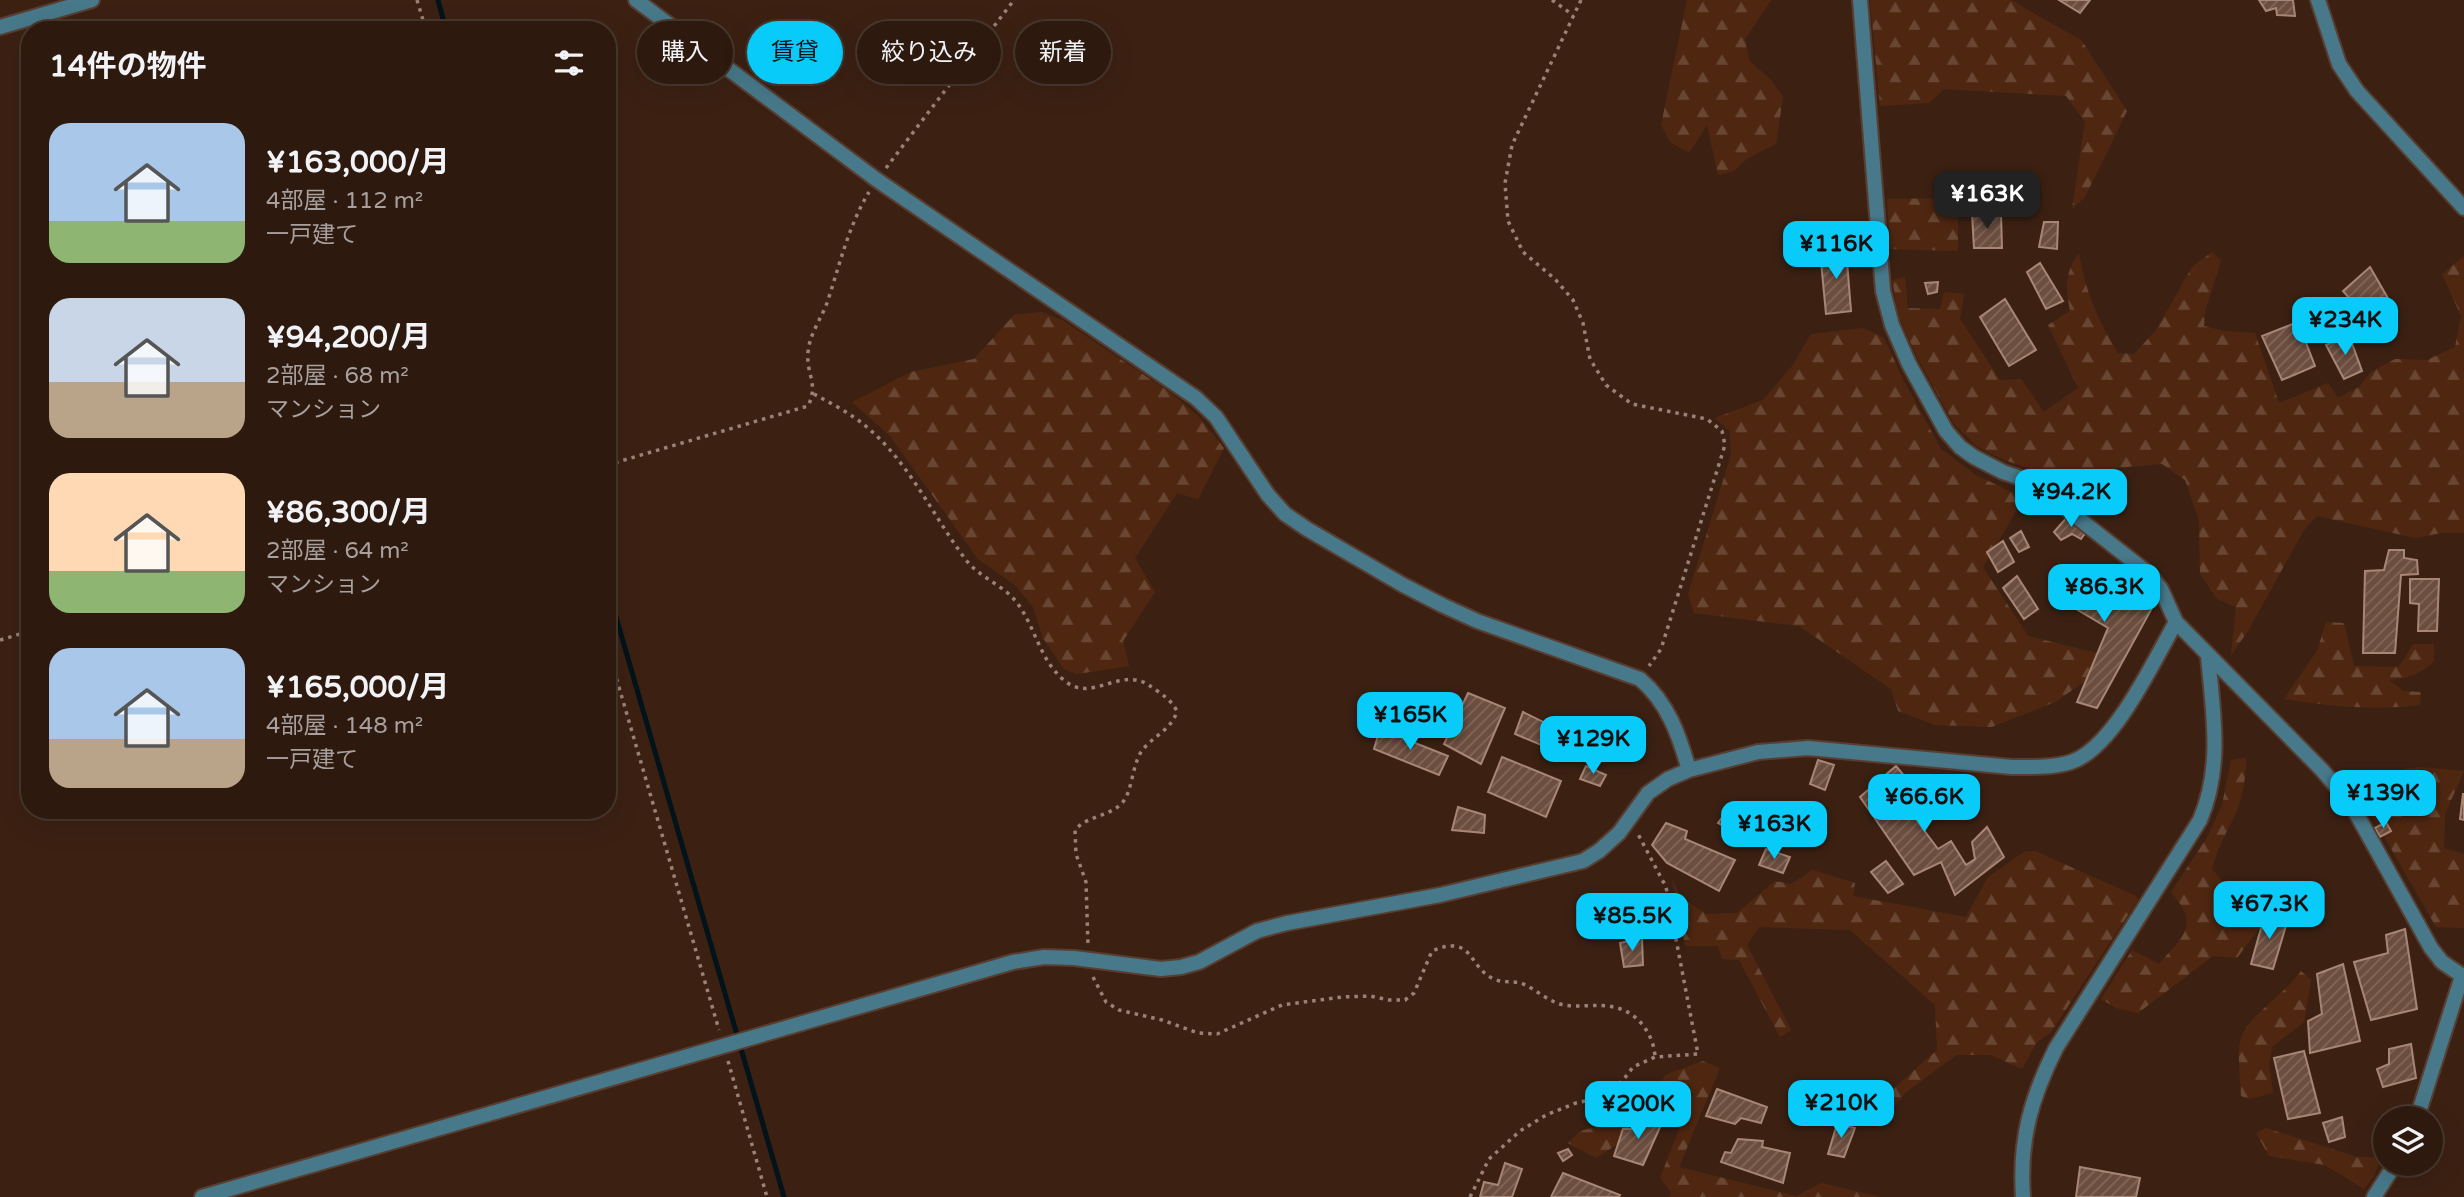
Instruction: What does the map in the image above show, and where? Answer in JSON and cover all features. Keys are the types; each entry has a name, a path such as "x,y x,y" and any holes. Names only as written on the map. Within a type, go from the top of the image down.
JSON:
{"street":[{"path":"0,27 92,0"},
{"path":"636,0 877,180 1196,398 1216,417 1268,495 1285,514 1307,529 1402,585 1477,621 1640,679 1653,691 1670,717 1689,770"},
{"path":"1860,0 1883,292 1892,325 1909,364 1946,431 1960,447 2003,472 2032,482 2134,560 2161,589 2176,622 2322,770 2351,804 2431,948 2442,962 2463,976 2421,1106"},
{"path":"2318,0 2339,64 2357,91 2464,208"},
{"path":"202,1197 1013,962 1044,957 1161,969 1181,967 1199,962 1258,931 1287,923 1440,895 1583,861 1599,851 1630,821 1648,793 1668,779 1689,770 1758,752 1808,748 2012,767 2072,762 2098,745 2118,722 2176,622"},
{"path":"2023,1197 2028,1117 2038,1084 2056,1048 2200,820 2207,804 2215,766 2208,656"},
{"path":"2374,1197 2387,1176"}],"path":[{"path":"418,0 424,21"},
{"path":"616,462 800,410 808,405 814,394 808,354 812,337 826,305 858,211 877,180 1014,0"},
{"path":"1552,0 1574,16"},
{"path":"1581,0 1512,145 1505,183 1508,221 1522,252 1555,279 1573,300 1583,323 1590,359 1606,385 1632,404 1707,419 1722,431 1725,445 1661,649 1640,679"},
{"path":"814,394 868,428 891,451 968,562 1008,592 1020,606 1037,644 1063,680 1074,687 1088,689 1124,679 1145,682 1172,702 1177,711 1175,719 1141,752 1125,800 1116,808 1082,822 1076,830 1076,854 1086,882 1088,960 1094,981 1106,1002 1119,1010 1162,1020 1198,1033 1217,1034 1282,1005 1342,997 1405,999 1414,993 1432,951 1444,946 1457,946 1494,979 1523,984 1562,1005 1613,1006 1628,1012 1641,1022 1648,1033 1655,1057"},
{"path":"0,640 21,634"},
{"path":"616,676 728,1045 767,1197"},
{"path":"1470,1197 1489,1159 1520,1131 1546,1115 1576,1103 1604,1097 1633,1067 1655,1057 1698,1054 1666,887 1630,821"}],"green space":[{"path":"1687,0 1771,0 1745,39 1749,60 1772,81 1783,97 1776,144 1748,158 1732,172 1718,175 1707,125 1689,153 1670,142 1661,125"},
{"path":"1870,0 2011,0 2082,41 2127,111 2085,197 2072,209 2085,122 2066,96 1944,89 1929,103 1880,106"},
{"path":"1958,198 1958,251 1890,249 1887,199"},
{"path":"2212,252 2221,261 2205,311 2204,326 2224,331 2255,333 2279,403 2328,383 2338,398 2359,387 2371,372 2395,359 2427,360 2455,347 2461,316 2442,274 2464,256 2464,533 2442,533 2415,538 2317,516 2304,530 2248,631 2231,655 2236,607 2217,599 2200,574 2199,520 2185,480 2162,464 2116,468 2085,480 2077,500 2037,471 2004,460 1976,446 1954,424 1917,357 1899,317 1892,280 1905,277 1908,308 1940,309 1944,292 1964,294 1960,319 2000,380 2021,379 2044,412 2078,388 2048,325 2070,311 2067,281 2079,253 2089,293 2104,329 2118,353 2134,354 2156,330 2192,267"},
{"path":"1041,312 1062,320 1171,393 1198,416 1224,448 1198,499 1177,493 1135,558 1155,592 1123,641 1129,666 1077,674 1064,669 1043,638 1033,607 1015,585 978,559 890,436 852,402 911,372 974,359 1014,315"},
{"path":"1863,328 1884,338 1941,449 1976,475 2024,498 1983,567 2028,636 2097,653 2084,682 2055,702 1992,727 1935,725 1898,711 1891,689 1799,626 1694,613 1688,594 1731,455 1730,431 1715,418 1763,400 1793,365 1811,334"},
{"path":"2326,622 2344,623 2354,666 2399,667 2413,644 2434,644 2434,661 2429,666 2413,675 2389,680 2403,691 2421,692 2420,705 2352,707 2284,699 2317,651"},
{"path":"2246,758 2241,800 2212,869 2221,880 2274,909 2237,958 2213,956 2138,1013 2116,1008 2101,999 2132,950 2159,964 2181,938 2187,922 2180,904 2171,892 2208,836 2222,805 2231,760"},
{"path":"2408,768 2464,771 2445,814 2444,848 2464,854 2464,928 2436,927 2350,777 2387,776"},
{"path":"2035,851 2136,896 2138,900 2051,1032 2037,1042 2022,1069 1991,1055 1956,1055 1905,1093 1878,1128 1872,1120 1886,1095 1937,1050 1935,1005 1850,930 1759,927 1747,945 1791,1030 1780,1037 1739,960 1722,959 1718,946 1685,946 1672,880 1682,898 1706,914 1737,913 1775,881 1791,884 1813,870 1855,883 1853,896 1966,917 1988,877 2024,852"},
{"path":"2301,971 2311,980 2304,1022 2272,1047 2269,1064 2273,1093 2249,1099 2241,1096 2239,1047 2244,1032"},
{"path":"1703,1061 1720,1068 1679,1167 1796,1196 1821,1183 1881,1197 1669,1197 1671,1192 1660,1178 1693,1094 1687,1089 1669,1098 1649,1124 1596,1158 1568,1143 1580,1131 1612,1123 1638,1110 1665,1075"},
{"path":"2266,1128 2357,1157 2373,1157 2374,1176 2364,1189 2325,1165 2269,1156 2256,1133"}],"building":[{"path":"2059,0 2090,0 2080,13"},
{"path":"2259,0 2293,0 2295,16 2277,15 2276,8 2266,11"},
{"path":"1972,214 2001,214 2002,248 1974,248"},
{"path":"2044,222 2058,222 2057,249 2039,247"},
{"path":"1846,249 1851,311 1826,314 1820,251"},
{"path":"2040,263 2063,301 2046,309 2027,272"},
{"path":"2370,267 2397,314 2375,328 2343,291"},
{"path":"1938,282 1937,292 1928,294 1925,283"},
{"path":"2005,299 2036,350 2009,366 1980,317"},
{"path":"2298,322 2315,366 2282,380 2262,336"},
{"path":"2349,335 2362,371 2344,379 2326,345"},
{"path":"2068,516 2088,529 2081,539 2072,534 2061,540 2054,532"},
{"path":"2021,531 2029,547 2019,552 2010,538"},
{"path":"2003,541 2014,562 1998,572 1987,552"},
{"path":"2389,550 2404,550 2404,558 2417,560 2418,574 2401,575 2395,653 2363,653 2365,571 2384,570"},
{"path":"2067,566 2104,586 2115,573 2152,608 2097,708 2077,702 2108,628 2049,593"},
{"path":"2017,576 2038,609 2024,619 2003,588"},
{"path":"2410,579 2439,579 2437,631 2418,631 2419,604 2410,603"},
{"path":"1468,693 1505,708 1481,764 1444,744"},
{"path":"1523,712 1572,736 1565,755 1515,734"},
{"path":"1380,729 1448,756 1439,775 1374,749"},
{"path":"1502,757 1561,781 1546,817 1488,792"},
{"path":"1818,760 1834,765 1825,790 1810,784"},
{"path":"1586,766 1606,775 1600,786 1580,779"},
{"path":"1896,766 1920,795 1906,806 1938,849 1951,841 1966,865 1975,859 1972,842 1987,827 2004,857 1955,895 1941,862 1914,875 1860,797"},
{"path":"2464,794 2464,820 2460,819"},
{"path":"1458,807 1485,815 1484,833 1452,830"},
{"path":"1724,815 1733,824 1731,830 1718,823"},
{"path":"2386,822 2391,831 2380,837 2375,828"},
{"path":"1666,823 1687,831 1685,839 1735,860 1719,891 1667,863 1652,845"},
{"path":"1766,849 1790,857 1783,873 1759,865"},
{"path":"1886,861 1903,884 1888,893 1871,872"},
{"path":"2265,914 2288,919 2273,969 2251,964"},
{"path":"2405,929 2417,1009 2371,1020 2354,962 2388,953 2386,935"},
{"path":"1642,938 1643,965 1624,967 1620,943"},
{"path":"2343,964 2360,1041 2310,1053 2308,1021 2322,1014 2317,974"},
{"path":"2411,1044 2416,1078 2383,1087 2377,1069 2389,1064 2389,1049"},
{"path":"2304,1051 2320,1113 2288,1119 2274,1058"},
{"path":"1717,1089 1767,1107 1761,1123 1741,1118 1735,1124 1706,1116"},
{"path":"1644,1115 1661,1125 1643,1165 1614,1156 1623,1129 1631,1129"},
{"path":"2342,1117 2345,1137 2329,1142 2323,1123"},
{"path":"1837,1124 1855,1128 1844,1157 1828,1154"},
{"path":"1738,1139 1763,1141 1762,1147 1790,1153 1783,1183 1721,1162 1725,1152 1731,1153"},
{"path":"1568,1149 1572,1155 1563,1161 1558,1153"},
{"path":"1505,1163 1522,1169 1512,1197 1480,1197 1484,1182 1498,1185"},
{"path":"2080,1167 2140,1178 2136,1197 2076,1197"},
{"path":"1563,1173 1620,1195 1551,1197"}],"waterway":[{"path":"438,0 444,21"},
{"path":"616,617 784,1197"}]}
